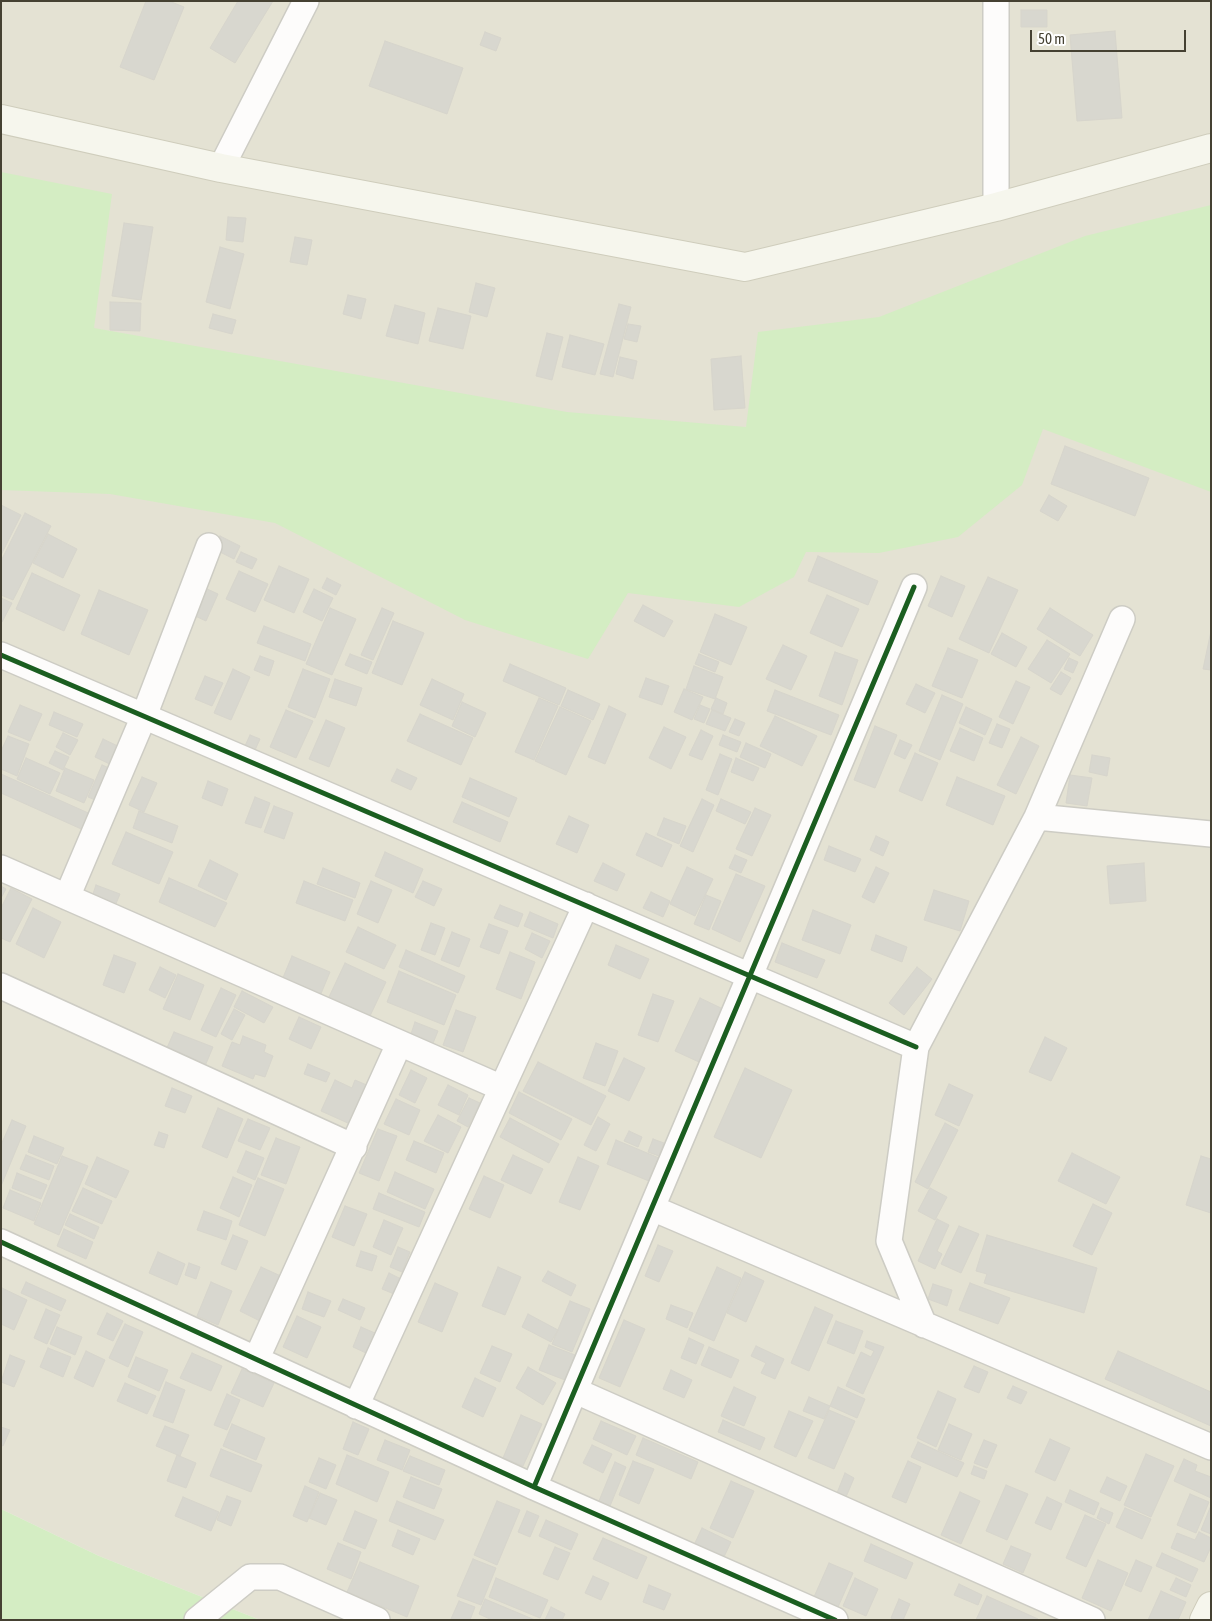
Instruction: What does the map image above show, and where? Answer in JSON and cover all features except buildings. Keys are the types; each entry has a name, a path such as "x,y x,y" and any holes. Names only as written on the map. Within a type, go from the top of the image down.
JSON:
{"main road":[{"path":"1,118 221,168 745,267 996,208 1211,148"},
{"path":"1204,1620 1211,1606"}],"street":[{"path":"221,168 306,1"},
{"path":"996,1 996,208"},
{"path":"67,897 144,716 209,546"},
{"path":"534,1487 914,587"},
{"path":"924,1325 889,1242 916,1047 1037,816 1122,618"},
{"path":"1,654 916,1047"},
{"path":"1037,816 1211,834"},
{"path":"1,868 502,1088"},
{"path":"356,1406 586,905"},
{"path":"1,986 354,1147"},
{"path":"256,1360 399,1044"},
{"path":"652,1208 1211,1447"},
{"path":"1,1242 534,1487 836,1620"},
{"path":"576,1391 1092,1620"},
{"path":"197,1620 250,1577 280,1576 377,1620"}],"shaded area":[{"path":"1,1 1211,1 1211,1620 260,1620 99,1556 1,1509"}],"green space":[{"path":"1,172 112,194 94,328 567,412 746,427 758,332 879,317 1085,236 1211,205 1211,492 1043,429 1022,485 958,537 879,553 806,552 794,577 739,607 628,593 588,659 465,620 275,523 110,494 1,490"},
{"path":"1,1509 99,1556 260,1620 1,1620"}],"cycle path":[{"path":"534,1487 914,587"},
{"path":"1,655 916,1047"},
{"path":"1,1242 534,1487 835,1620"}]}
